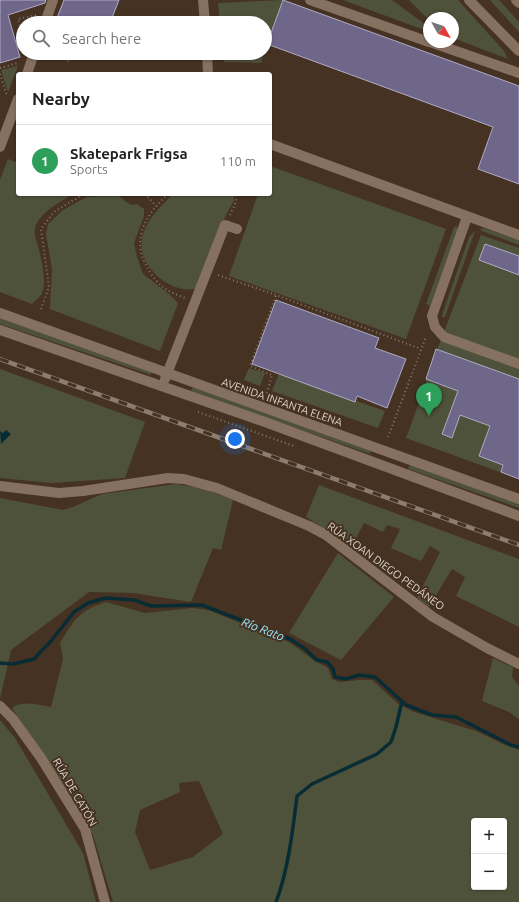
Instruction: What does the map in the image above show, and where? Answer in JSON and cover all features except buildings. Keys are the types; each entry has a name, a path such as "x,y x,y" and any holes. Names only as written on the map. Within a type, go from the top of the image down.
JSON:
{"street":[{"path":"44,16 53,0"},
{"path":"203,0 204,16"},
{"path":"310,0 423,40"},
{"path":"469,0 519,51"},
{"path":"516,0 519,3"},
{"path":"448,48 519,72"},
{"path":"28,72 32,60"},
{"path":"207,60 208,72"},
{"path":"0,147 13,100"},
{"path":"272,145 519,235"},
{"path":"467,217 432,316 435,327 444,337 519,364"},
{"path":"164,387 167,374 225,225 237,229"},
{"name":"AVENIDA INFANTA ELENA","path":"0,313 519,499"},
{"path":"0,330 265,422 519,516"},
{"path":"385,467 390,452"},
{"name":"RÚA XOAN DIEGO PEDÁNEO","path":"0,486 59,493 139,484 168,478 184,479 217,488 326,535 433,617 487,648 519,664"},
{"name":"RÚA DE CATÓN","path":"0,706 13,719 41,758 85,829 104,902"}],"path":[{"path":"65,60 70,62"},
{"path":"0,68 24,62"},
{"path":"0,74 13,100"},
{"path":"41,309 49,287 41,229 54,212 81,196"},
{"path":"147,196 156,206"},
{"path":"166,196 156,206 140,233 139,246 142,258 149,272 163,288 195,302"},
{"path":"225,225 236,202 236,196"},
{"path":"218,275 421,349"},
{"path":"267,393 272,375 250,366 276,295"},
{"path":"388,437 426,337"},
{"path":"194,411 298,447"}],"green space":[{"path":"283,0 272,31 272,16 219,16 218,3"},
{"path":"343,0 392,0 423,23 423,30"},
{"path":"409,0 458,0 504,51 508,59 459,40 459,12 423,12 423,14"},
{"path":"490,0 499,0 519,22 519,32"},
{"path":"224,60 262,60 261,63 224,62"},
{"path":"18,66 8,92 1,70"},
{"path":"8,159 16,162 16,196 70,196 57,203 37,222 35,237 41,257 44,284 41,295 32,304 0,292 0,180"},
{"path":"272,167 446,229 406,339 229,276 257,196 272,196"},
{"path":"119,196 126,202 132,205 137,204 144,209 144,216 134,243 143,274 178,303 160,351 50,309 52,269 46,234 48,224 63,210 87,197"},
{"path":"171,196 234,196 234,200 222,223 196,289 184,289 168,283 153,272 144,257 142,239 146,226"},
{"path":"457,226 457,231 430,306 426,304 454,227"},
{"path":"484,228 519,240 519,245 480,229"},
{"path":"475,231 445,317 442,317 469,237"},
{"path":"481,235 519,248 519,479 406,438 426,384 426,379"},
{"path":"0,318 151,371 151,375 0,324"},
{"path":"249,368 265,373 260,386 244,380"},
{"path":"0,369 145,422 125,478 52,483 0,478"},
{"path":"279,374 385,411 378,428 272,391"},
{"path":"193,387 371,451 370,454 191,391"},
{"path":"410,464 519,504 519,508 408,469"},
{"path":"176,484 203,488 233,500 221,550 213,548 191,602 133,593 89,592 11,650 0,699 0,498 63,510 102,494"},
{"path":"319,485 519,559 519,627 456,596 465,577 452,569 429,607 417,598 440,552 430,546 421,561 391,548 400,529 387,525 383,532 364,523 352,546 306,517"},
{"path":"338,553 394,597 341,660 289,633"},
{"path":"106,602 145,613 192,608 208,610 289,642 315,661 328,668 332,679 340,682 372,680 397,703 414,712 476,731 519,750 519,902 113,902 93,835 75,801 12,708 21,704 36,704 51,707 63,659 60,643 78,617 89,609","holes":["199,781 223,834 193,857 150,870 135,832 140,810 180,792 179,783"]},
{"path":"493,658 513,667 512,677 519,686 519,719 509,712 482,701"},
{"path":"0,720 15,738 83,853 96,902 0,902"}],"water":[{"path":"6,430 11,434 1,444 0,431 3,433"}],"waterway":[{"name":"Río Rato","path":"0,663 13,664 34,659 51,641 74,612 88,603 105,598 134,600 151,606 202,605 290,639 304,648 317,660 327,662 333,669 335,677 346,679 359,675 375,677 406,705 432,715 456,717 511,745 519,747"},
{"path":"276,902 287,864 297,796 312,784 377,754 391,742 402,701"}],"railway":[{"path":"0,359 519,545"}],"place":[{"name":"Skatepark Frigsa","path":"429,416"}]}
